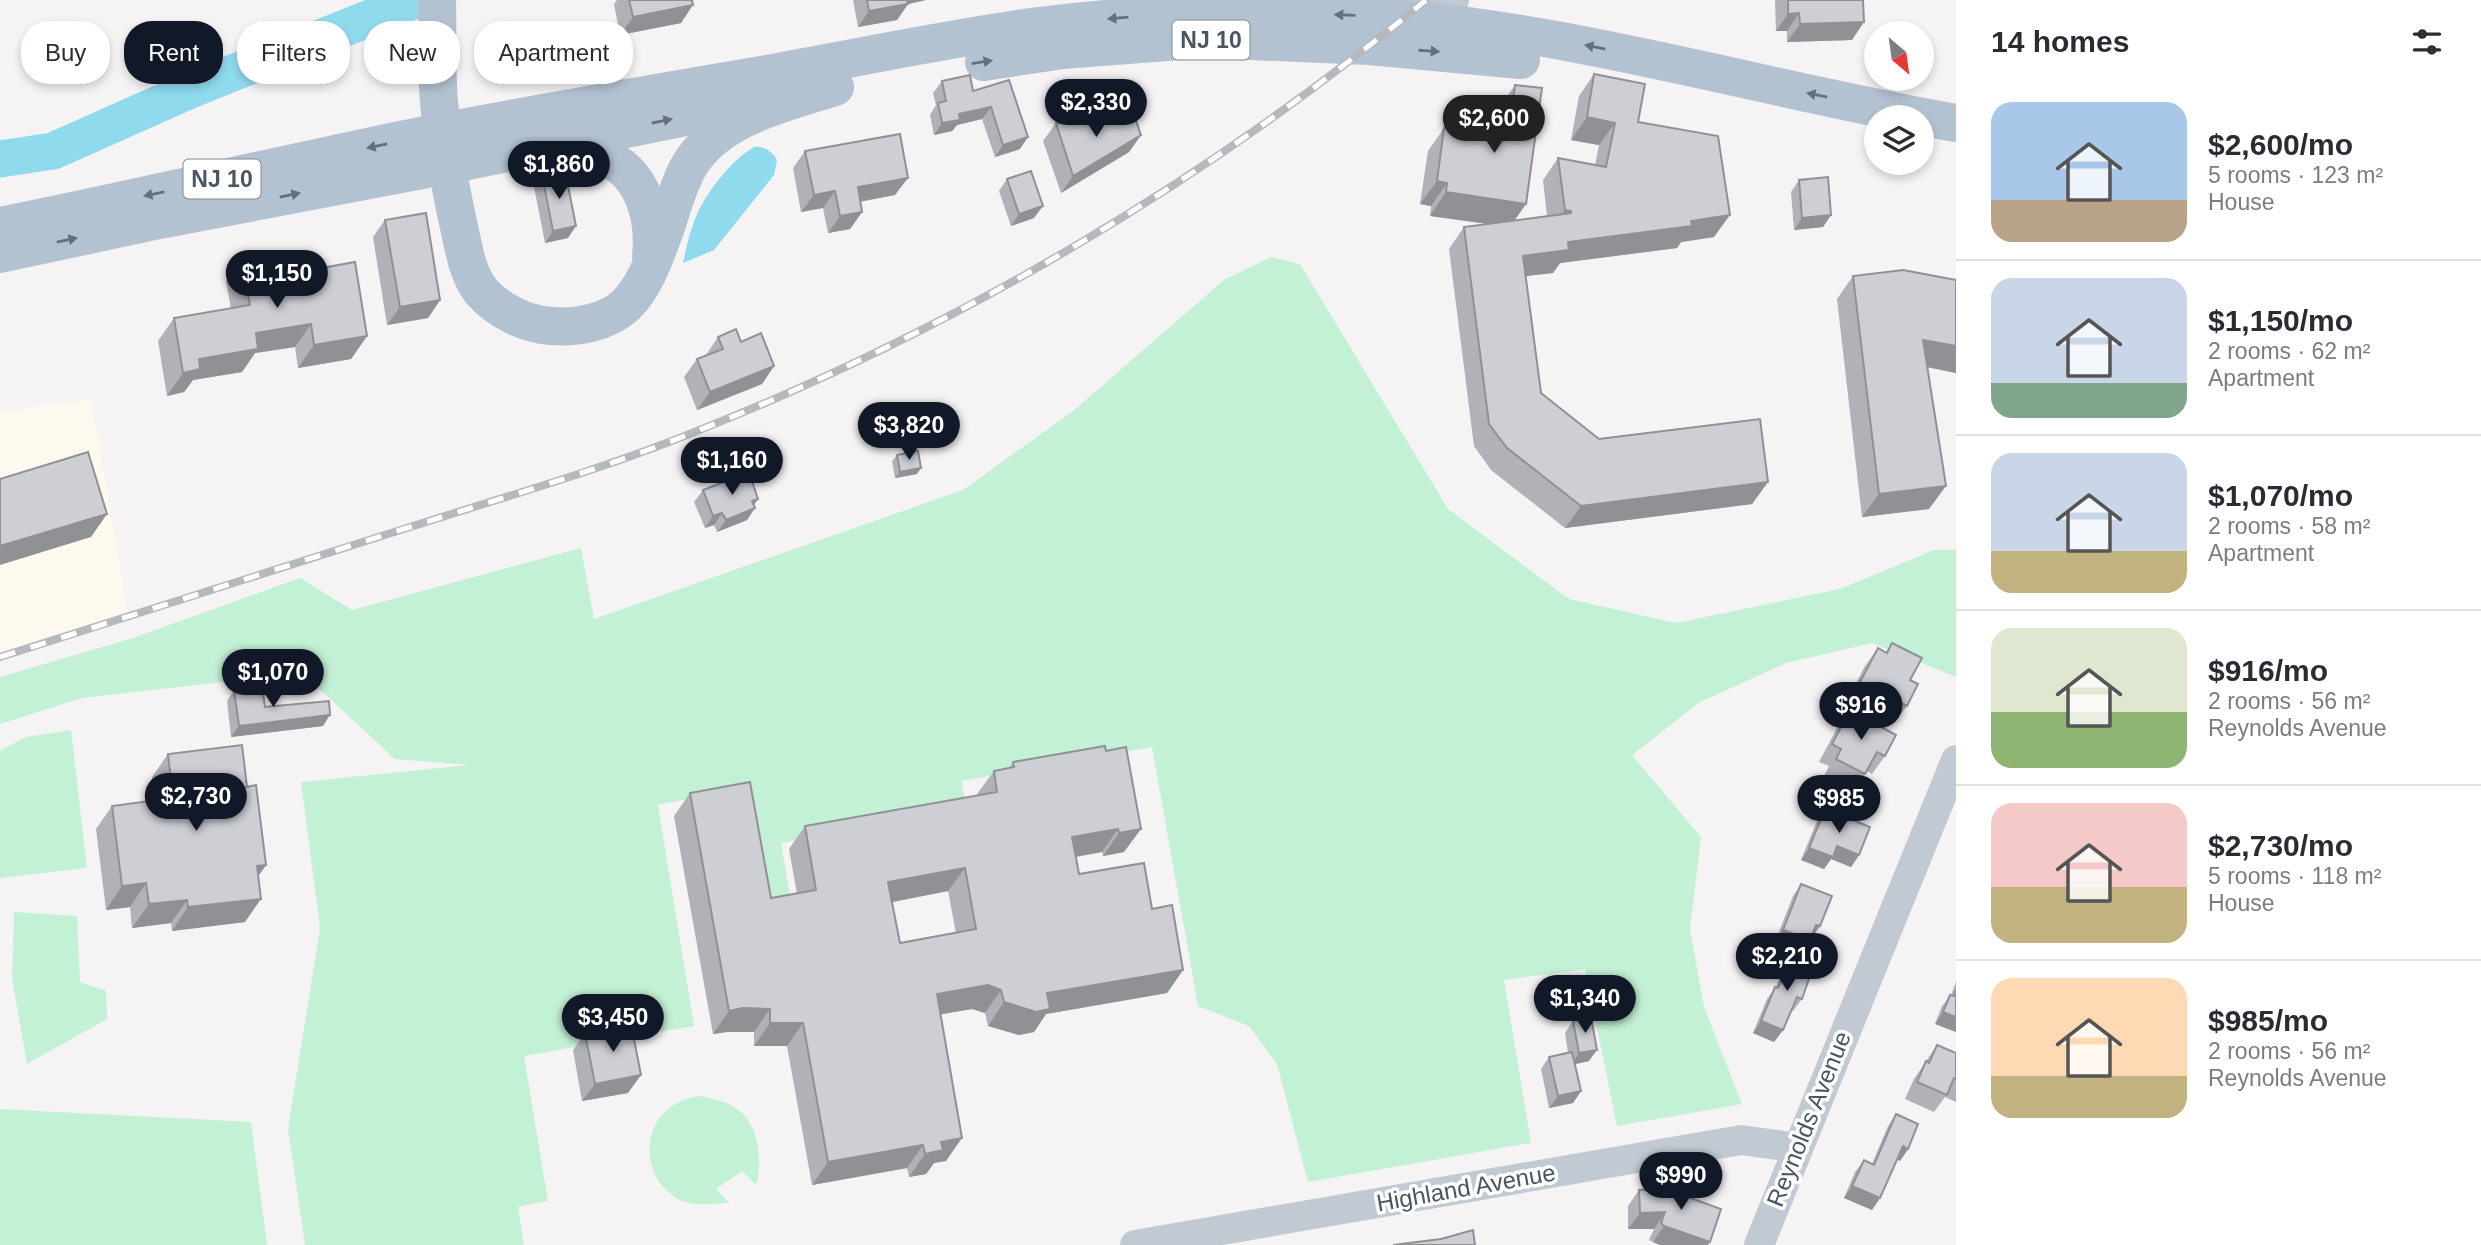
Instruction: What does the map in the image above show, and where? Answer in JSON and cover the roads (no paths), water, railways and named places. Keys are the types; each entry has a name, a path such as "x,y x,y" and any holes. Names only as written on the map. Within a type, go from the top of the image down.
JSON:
{"main road":[{"path":"437,0 439,102 468,266 481,290 501,309 539,325 566,327 594,323 624,307 650,267 689,166 706,144 726,129 771,107 835,87"},
{"name":"NJ 10","path":"0,226 446,148 1034,27 1199,13 1357,15 1502,30 1597,47 1890,111 1956,122"},
{"name":"NJ 10","path":"0,254 349,183 446,148 547,144 835,87 1063,50 1205,39 1356,46 1516,59 1628,79 1774,113 1864,130"},
{"path":"1934,143 1956,147"},
{"path":"547,144 601,155 625,169 634,179 646,204 653,234 650,267"}],"street":[{"path":"1403,19 1454,0"},
{"name":"Reynolds Avenue","path":"1759,1245 1956,760"},
{"name":"Highland Avenue","path":"1135,1245 1741,1140 1798,1148"}],"water":[{"path":"754,147 764,148 775,157 777,160 774,175 714,250 683,263 691,230 709,192 735,161"}],"waterway":[{"path":"0,159 53,151 190,90 415,0"}],"railway":[{"path":"0,657 581,473 682,437 782,396 977,301 1164,191 1254,131 1426,0"}]}
